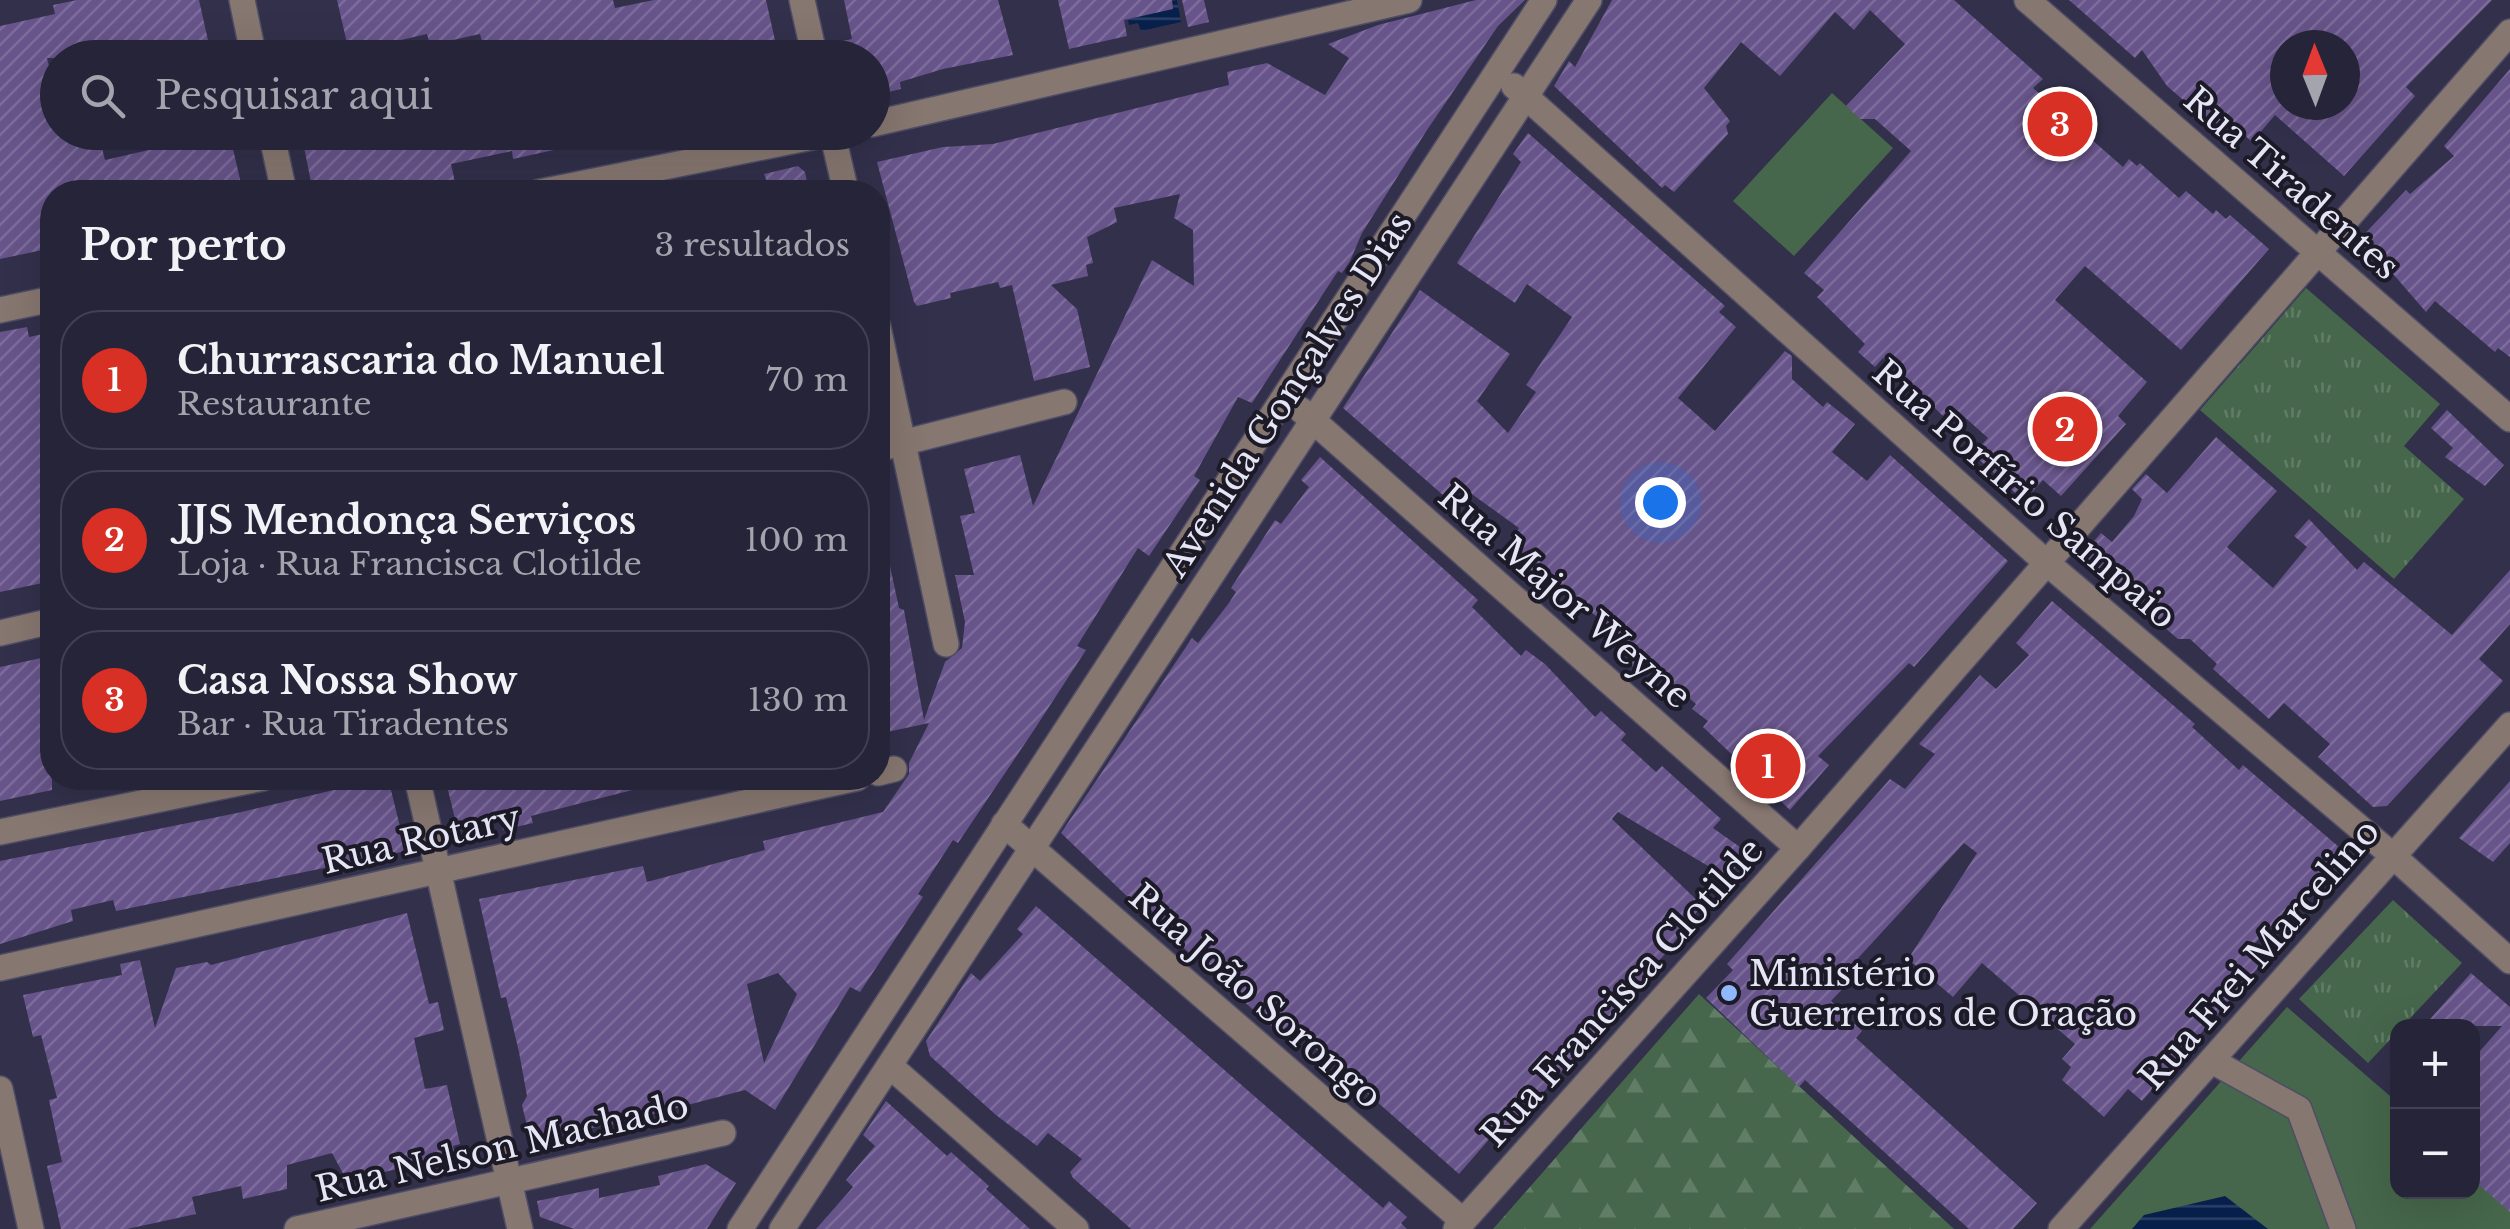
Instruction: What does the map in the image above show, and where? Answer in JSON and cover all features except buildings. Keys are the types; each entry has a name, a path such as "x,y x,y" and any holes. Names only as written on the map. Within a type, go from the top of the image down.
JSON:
{"street":[{"path":"242,0 250,40"},
{"path":"802,0 811,40"},
{"path":"890,119 1308,12 1409,0"},
{"name":"Avenida Gonçalves Dias","path":"740,1229 1544,0"},
{"name":"Avenida Gonçalves Dias","path":"782,1229 1589,0"},
{"name":"Rua Tiradentes","path":"2027,0 2510,419"},
{"name":"Rua Francisca Clotilde","path":"1460,1225 2048,564 2510,32"},
{"name":"Rua Porfírio Sampaio","path":"1498,74 2048,564 2392,855 2510,961"},
{"path":"275,150 281,180"},
{"path":"600,180 749,150"},
{"path":"837,150 844,180"},
{"path":"0,310 40,302"},
{"path":"890,382 946,644"},
{"name":"Rua Major Weyne","path":"1286,397 1798,848"},
{"path":"890,447 1064,402"},
{"path":"0,633 40,624"},
{"name":"Rua Frei Marcelino","path":"2061,1229 2510,726"},
{"path":"0,832 205,790"},
{"path":"421,790 520,1229"},
{"name":"Rua Rotary","path":"0,968 803,790"},
{"name":"Rua João Sorongo","path":"1004,824 1460,1225"},
{"path":"2212,1061 2299,1109 2342,1229"},
{"path":"890,1066 1076,1229"},
{"path":"0,1089 31,1229"},
{"name":"Rua Nelson Machado","path":"297,1229 722,1134"}],"green space":[{"path":"1832,93 1893,148 1794,256 1733,201"},
{"path":"2306,288 2440,404 2404,446 2464,499 2394,579 2200,410"},
{"path":"2393,900 2462,963 2409,1019 2390,1019 2390,1040 2368,1063 2299,999"},
{"path":"1699,994 1954,1229 1493,1229"},
{"path":"2287,1007 2390,1096 2390,1199 2480,1199 2480,1172 2510,1198 2510,1229 2090,1229"}],"water":[{"path":"1177,0 1181,22 1141,31 1138,23 1129,25 1126,11"},
{"path":"2225,1196 2268,1229 2132,1229 2144,1215"}],"place":[{"name":"Casa Nossa Show","path":"2060,124"},
{"name":"JJS Mendonça Serviços","path":"2065,429"},
{"name":"Churrascaria do Manuel","path":"1768,766"},
{"name":"Ministério Guerreiros de Oração","path":"1729,993"}]}
